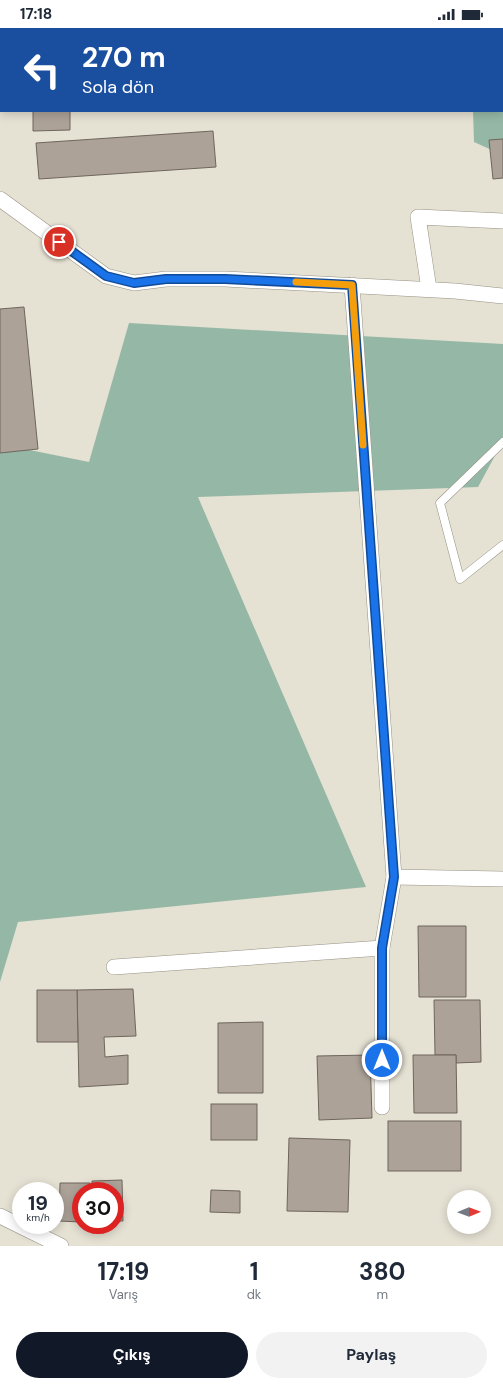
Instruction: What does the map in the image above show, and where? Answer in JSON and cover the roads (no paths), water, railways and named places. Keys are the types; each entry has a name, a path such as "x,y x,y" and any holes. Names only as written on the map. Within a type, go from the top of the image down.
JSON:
{"street":[{"path":"0,199 106,276 134,283 166,279 225,279 429,289 503,296"},
{"path":"429,289 418,217 503,221"},
{"path":"352,285 394,877 382,948 382,1107"},
{"path":"394,877 503,880"},
{"path":"114,967 382,948"},
{"path":"0,1216 61,1246"}],"lane":[{"path":"503,442 440,503 460,579 503,545"}]}
